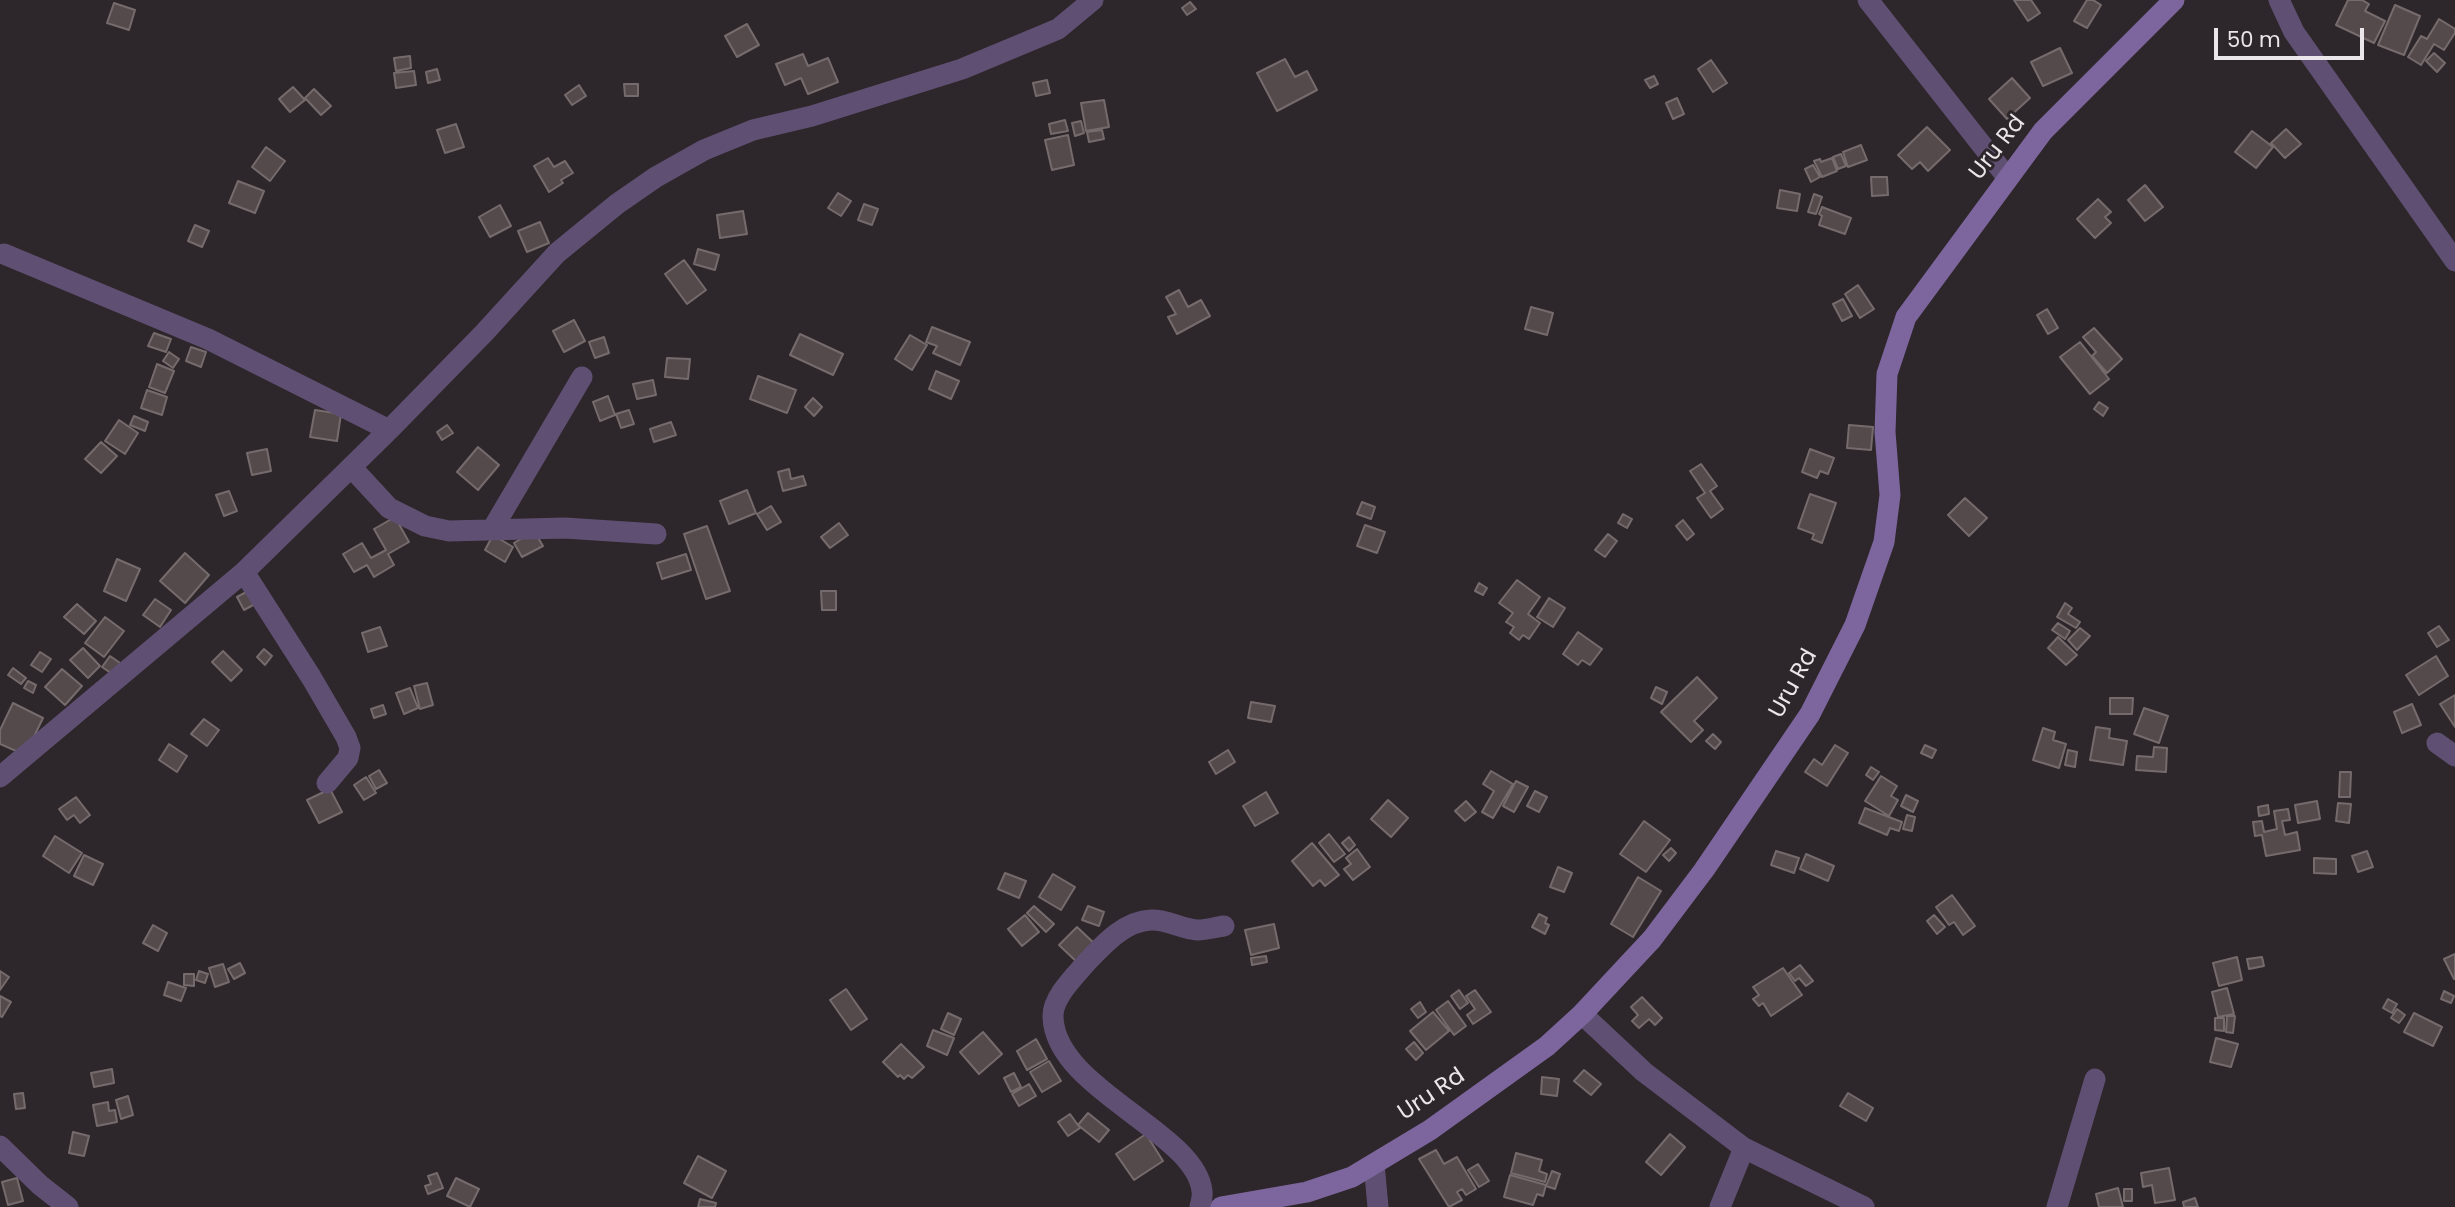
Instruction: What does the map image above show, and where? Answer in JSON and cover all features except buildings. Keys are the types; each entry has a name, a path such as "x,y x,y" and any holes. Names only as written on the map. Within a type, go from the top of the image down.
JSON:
{"street":[{"path":"0,777 244,572 352,468 484,333 557,253 617,204 656,177 704,150 753,130 812,116 962,69 1058,29 1093,0"},
{"path":"1868,0 2007,177"},
{"name":"Uru Rd","path":"1220,1207 1307,1192 1352,1177 1430,1130 1547,1046 1582,1014 1652,939 1748,808 1816,703 1855,625 1884,542 1890,495 1885,432 1887,374 1906,317 2043,131 2174,0"},
{"path":"2279,0 2294,32 2455,261"},
{"path":"4,254 208,339 389,430"},
{"path":"493,528 582,377"},
{"path":"352,468 389,508 425,526 449,531 565,528 656,534"},
{"path":"244,572 346,737 350,748 348,758 327,783"},
{"path":"2437,743 2455,756"},
{"path":"1200,1207 1202,1192 1190,1164 1170,1143 1107,1095 1077,1066 1057,1037 1052,1015 1071,979 1108,940 1132,925 1152,919 1198,930 1224,926"},
{"path":"1582,1014 1644,1072 1744,1148 1864,1207"},
{"path":"2057,1207 2095,1079"},
{"path":"0,1146 40,1185 68,1207"},
{"path":"1720,1207 1744,1148"},
{"path":"1374,1164 1378,1207"}]}
